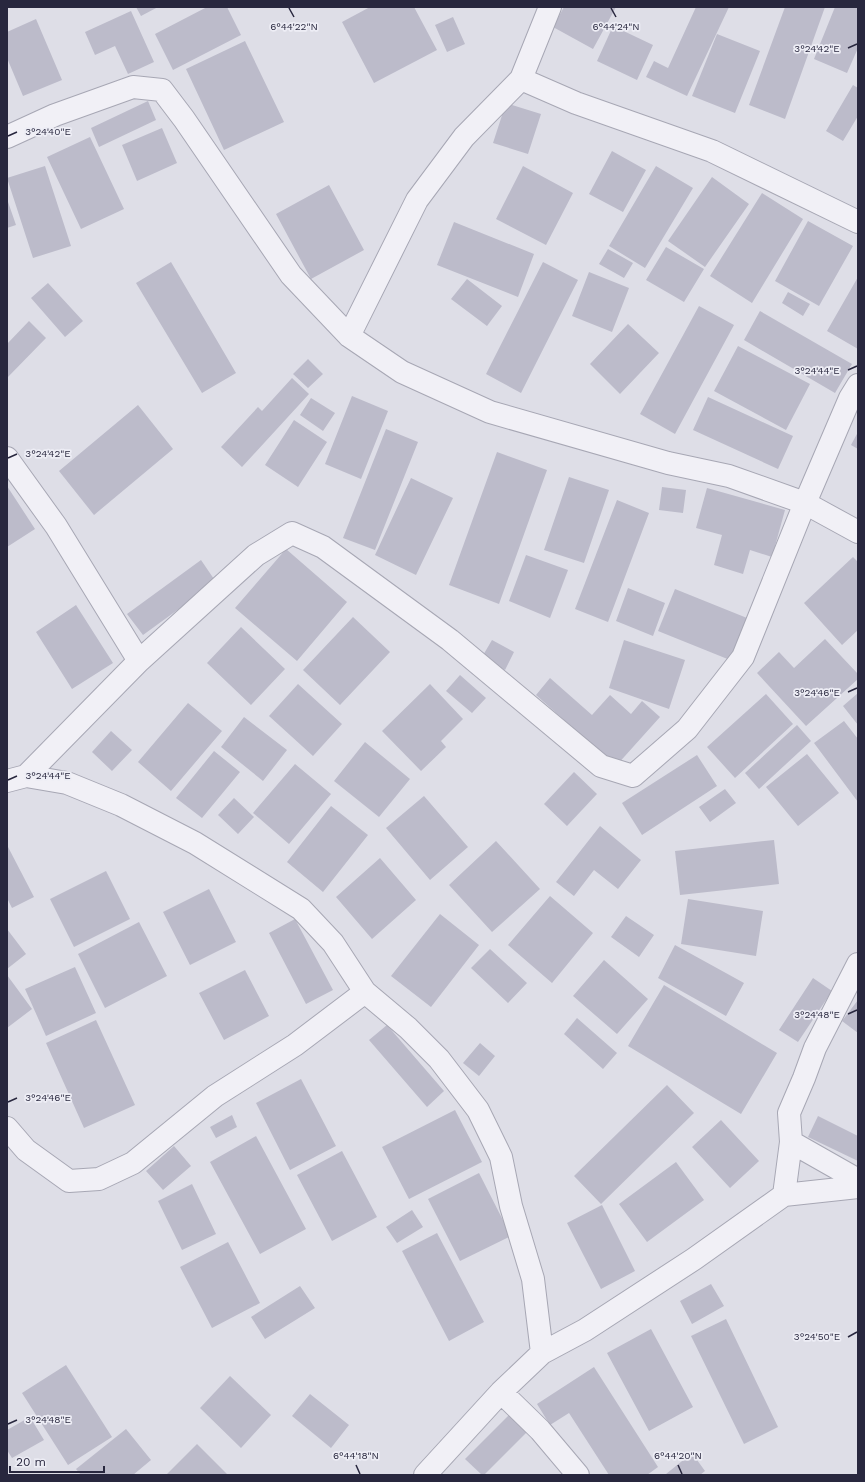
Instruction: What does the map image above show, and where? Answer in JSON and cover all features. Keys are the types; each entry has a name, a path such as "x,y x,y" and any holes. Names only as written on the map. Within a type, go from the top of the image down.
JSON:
{"street":[{"path":"349,336 417,200 464,137 521,79 550,7"},
{"path":"521,79 576,103 712,151 858,222"},
{"path":"7,137 55,115 133,87 162,90 189,126 291,274 349,336 402,372 490,412 668,462 729,476 804,503 858,532"},
{"path":"17,778 139,661 256,555 292,533 324,547 450,640 602,766 633,776 687,729 743,657 804,503 850,398 858,385"},
{"path":"7,458 56,526 139,661"},
{"path":"17,778 67,783 121,805 195,843 301,909 333,943 365,992 408,1028 439,1059 478,1110 501,1157 511,1206 533,1279 542,1353"},
{"path":"784,1195 791,1142 789,1113 815,1048 858,964"},
{"path":"7,1128 26,1150 69,1181 99,1179 133,1163 215,1096 295,1045 365,992"},
{"path":"791,1142 858,1180"},
{"path":"425,1475 501,1392 542,1353 585,1330 694,1259 784,1195 858,1188"},
{"path":"501,1392 540,1430 578,1475"}],"building":[{"path":"136,7 158,7 141,16"},
{"path":"207,7 227,7 241,35 173,70 155,34"},
{"path":"370,7 414,7 437,50 374,83 342,22"},
{"path":"564,7 616,7 593,49 553,27"},
{"path":"696,7 729,7 687,96 646,77 654,61 668,68"},
{"path":"785,7 825,7 785,119 749,105"},
{"path":"835,7 858,7 858,48 847,73 814,59"},
{"path":"131,11 154,62 128,74 115,46 95,55 85,32"},
{"path":"453,17 465,44 447,52 435,25"},
{"path":"36,19 62,80 23,96 7,58 7,32"},
{"path":"613,26 653,45 637,80 597,61"},
{"path":"717,34 760,51 735,113 692,96"},
{"path":"245,41 284,122 224,150 186,69"},
{"path":"853,85 858,88 858,116 843,141 826,131"},
{"path":"148,101 156,120 99,147 91,128"},
{"path":"506,103 541,114 528,154 493,143"},
{"path":"162,128 177,163 137,181 122,145"},
{"path":"90,137 124,209 81,229 47,157"},
{"path":"612,151 646,170 623,212 589,194"},
{"path":"45,166 71,246 33,258 7,178"},
{"path":"523,166 573,193 546,245 496,219"},
{"path":"656,166 693,188 645,268 609,246"},
{"path":"712,177 749,204 705,267 668,241"},
{"path":"329,185 364,250 311,279 276,214"},
{"path":"762,193 803,219 752,303 710,276"},
{"path":"7,199 16,225 7,228"},
{"path":"808,221 853,246 819,306 775,281"},
{"path":"454,222 534,254 518,297 437,265"},
{"path":"666,247 704,269 684,302 646,280"},
{"path":"608,249 633,263 624,278 599,264"},
{"path":"171,262 236,373 202,393 136,283"},
{"path":"543,262 578,280 521,393 486,374"},
{"path":"589,272 629,288 612,332 572,316"},
{"path":"858,277 858,349 827,331"},
{"path":"467,279 502,306 487,326 451,299"},
{"path":"48,283 83,321 65,337 31,298"},
{"path":"788,292 810,304 803,316 782,303"},
{"path":"699,306 734,325 675,434 640,414"},
{"path":"760,311 852,364 835,393 744,340"},
{"path":"29,321 46,338 7,378 7,344"},
{"path":"628,324 659,353 620,394 590,364"},
{"path":"738,346 810,384 786,430 714,391"},
{"path":"308,359 323,374 308,388 293,374"},
{"path":"292,378 309,394 242,467 221,447 258,407 262,411"},
{"path":"352,396 388,411 361,479 325,464"},
{"path":"708,397 793,436 778,469 693,430"},
{"path":"311,398 335,413 323,431 300,415"},
{"path":"138,405 173,449 94,515 59,471"},
{"path":"294,420 327,442 298,487 265,465"},
{"path":"386,429 418,442 375,550 343,538"},
{"path":"858,432 858,449 851,445"},
{"path":"497,452 547,470 499,604 449,585"},
{"path":"569,477 609,490 584,563 544,550"},
{"path":"411,478 453,498 416,575 375,555"},
{"path":"7,486 35,529 7,547"},
{"path":"662,487 686,490 683,513 659,510"},
{"path":"707,488 785,510 772,557 750,550 743,574 714,565 722,535 696,528"},
{"path":"617,500 649,513 608,622 575,609"},
{"path":"286,549 347,602 297,661 235,608"},
{"path":"526,555 568,570 550,618 509,601"},
{"path":"853,557 858,562 858,630 842,645 804,603"},
{"path":"201,560 216,582 143,635 127,614"},
{"path":"628,588 665,603 653,636 616,621"},
{"path":"675,589 747,618 730,660 658,631"},
{"path":"76,605 113,663 72,689 36,632"},
{"path":"353,617 390,652 340,705 303,670"},
{"path":"241,627 285,669 251,705 207,663"},
{"path":"825,639 858,674 858,679 806,726 757,673 779,652 794,668"},
{"path":"492,640 514,652 505,670 482,657"},
{"path":"624,640 685,660 669,709 609,688"},
{"path":"460,675 486,698 472,713 446,691"},
{"path":"550,678 592,715 610,695 631,714 642,701 660,717 616,766 536,695"},
{"path":"298,684 342,724 313,756 269,716"},
{"path":"430,684 463,719 441,741 446,747 421,771 382,731"},
{"path":"858,693 858,725 843,706"},
{"path":"766,694 793,724 735,778 707,747"},
{"path":"188,703 222,731 171,791 138,762"},
{"path":"244,717 287,750 263,781 221,747"},
{"path":"844,721 858,739 858,802 814,743"},
{"path":"797,725 811,741 759,789 745,773"},
{"path":"111,731 132,750 112,771 92,752"},
{"path":"365,742 410,779 379,817 334,781"},
{"path":"214,751 240,772 202,818 176,798"},
{"path":"807,754 839,793 798,826 766,787"},
{"path":"697,755 717,786 642,835 622,803"},
{"path":"295,764 331,794 289,844 253,813"},
{"path":"574,772 597,794 567,826 544,804"},
{"path":"725,789 736,803 710,822 699,807"},
{"path":"424,796 468,847 430,880 386,828"},
{"path":"234,798 254,817 238,834 218,815"},
{"path":"331,806 368,835 323,892 287,862"},
{"path":"600,826 641,860 618,889 594,870 574,896 556,882"},
{"path":"774,840 779,884 680,895 675,851"},
{"path":"496,841 540,889 492,932 449,885"},
{"path":"7,845 34,897 12,908 7,898"},
{"path":"380,858 416,900 372,939 336,897"},
{"path":"106,871 130,919 74,947 50,899"},
{"path":"209,889 236,942 190,965 163,912"},
{"path":"550,896 593,933 552,983 508,945"},
{"path":"688,899 763,911 756,956 681,944"},
{"path":"440,914 479,945 431,1007 391,976"},
{"path":"626,916 654,935 639,957 611,937"},
{"path":"295,919 333,990 306,1004 269,933"},
{"path":"139,922 167,976 105,1008 78,954"},
{"path":"7,929 26,954 7,969"},
{"path":"675,945 744,983 726,1016 658,978"},
{"path":"490,949 527,983 508,1003 471,968"},
{"path":"604,960 648,999 617,1034 573,996"},
{"path":"75,967 96,1013 46,1036 25,989"},
{"path":"245,970 269,1016 224,1040 199,993"},
{"path":"7,975 32,1009 7,1028"},
{"path":"813,978 832,991 798,1042 779,1030"},
{"path":"664,985 777,1053 741,1114 628,1046"},
{"path":"858,1000 858,1033 842,1021"},
{"path":"577,1018 617,1053 603,1069 564,1034"},
{"path":"96,1020 135,1105 84,1128 46,1043"},
{"path":"387,1025 444,1091 427,1107 369,1040"},
{"path":"480,1043 495,1056 479,1076 463,1063"},
{"path":"301,1079 336,1146 290,1170 256,1103"},
{"path":"667,1085 694,1113 601,1204 574,1176"},
{"path":"455,1110 482,1162 409,1199 382,1147"},
{"path":"232,1115 237,1127 216,1138 210,1127"},
{"path":"818,1116 858,1136 858,1161 808,1137"},
{"path":"721,1120 759,1161 730,1188 692,1147"},
{"path":"256,1136 306,1229 260,1254 210,1162"},
{"path":"174,1146 191,1166 163,1190 146,1171"},
{"path":"342,1151 377,1217 332,1241 297,1175"},
{"path":"676,1162 704,1200 647,1242 619,1204"},
{"path":"479,1173 511,1236 460,1261 428,1199"},
{"path":"192,1184 216,1234 182,1250 158,1201"},
{"path":"602,1205 635,1271 601,1289 567,1223"},
{"path":"412,1210 423,1227 397,1243 386,1227"},
{"path":"437,1233 484,1322 449,1341 402,1251"},
{"path":"228,1242 260,1303 212,1328 180,1267"},
{"path":"711,1284 724,1306 692,1324 680,1301"},
{"path":"300,1286 315,1308 265,1339 251,1317"},
{"path":"726,1319 778,1427 744,1444 691,1336"},
{"path":"651,1329 693,1407 649,1431 607,1353"},
{"path":"66,1365 112,1437 68,1465 22,1393"},
{"path":"594,1367 658,1467 647,1475 609,1475 569,1413 550,1425 537,1404"},
{"path":"230,1376 271,1415 241,1448 200,1408"},
{"path":"310,1394 349,1425 331,1448 292,1416"},
{"path":"509,1415 527,1432 484,1475 482,1475 465,1459"},
{"path":"30,1417 44,1440 12,1458 7,1450 7,1430"},
{"path":"126,1429 151,1460 133,1475 81,1475 76,1469"},
{"path":"197,1444 228,1475 166,1475"},
{"path":"692,1453 705,1471 700,1475 666,1474"}]}
